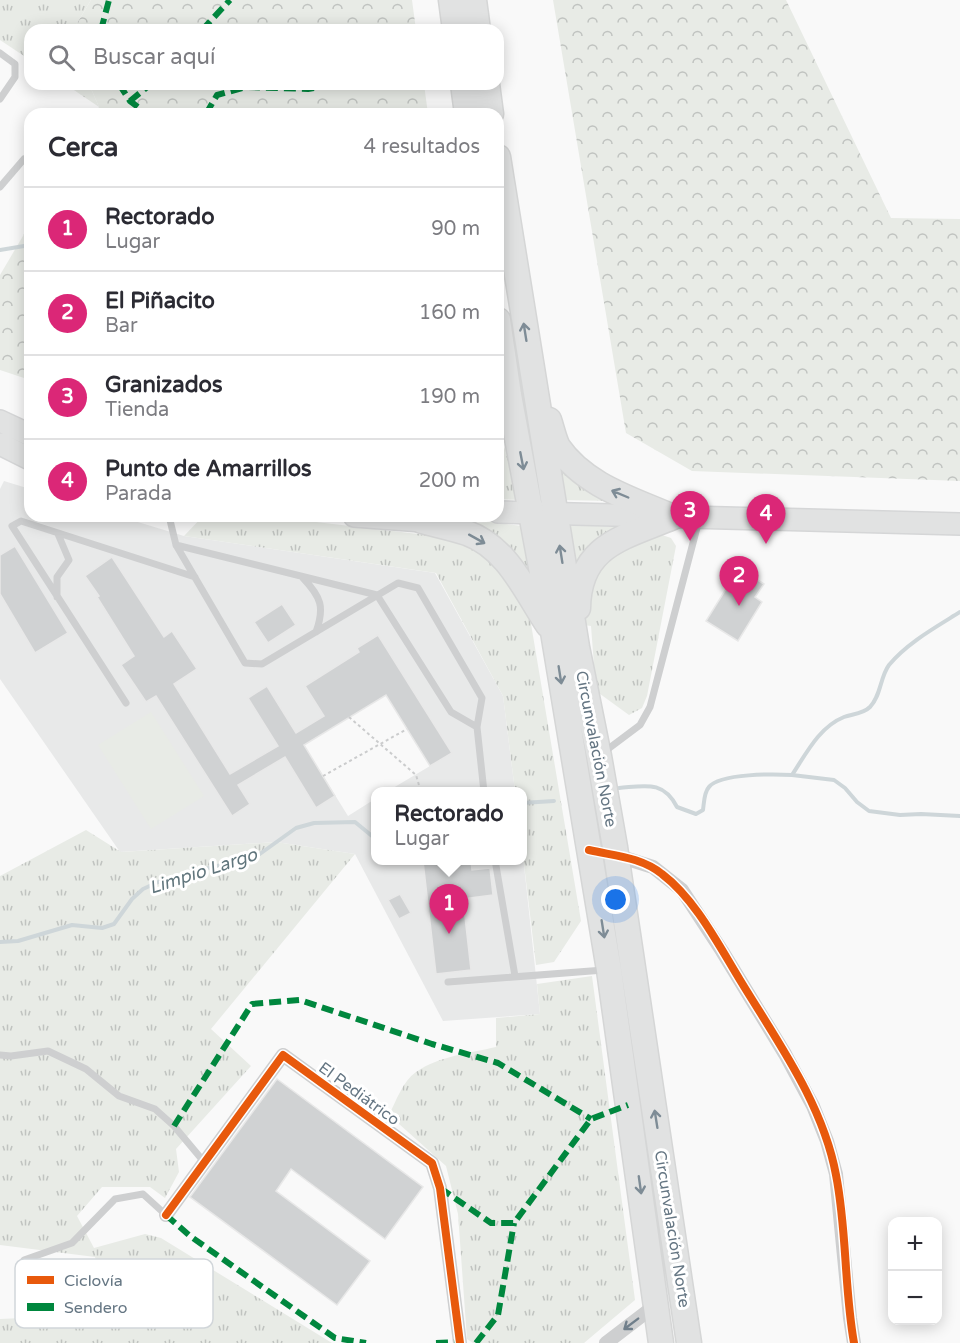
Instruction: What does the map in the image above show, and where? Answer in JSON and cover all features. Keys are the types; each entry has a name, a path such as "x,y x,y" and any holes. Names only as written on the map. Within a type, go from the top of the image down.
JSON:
{"highway":[{"path":"451,0 454,24"},
{"path":"474,0 477,24"},
{"path":"464,90 466,108"},
{"path":"488,90 490,108"},
{"name":"Circunvalación Norte","path":"504,196 530,363 553,632 616,855 621,968 662,1343"},
{"name":"Circunvalación Norte","path":"504,361 509,395 543,514 577,647 588,762 590,850 621,968 687,1331"},
{"path":"530,363 557,445 575,467 598,485 673,517"},
{"path":"504,416 509,395"},
{"path":"577,647 578,589 588,565 603,549 624,537 673,517"},
{"path":"440,522 483,541 508,562 553,632"},
{"path":"668,1343 687,1331"}],"main road":[{"path":"0,421 24,432"},
{"path":"1,447 24,457"},
{"path":"504,512 960,524"}],"street":[{"path":"590,850 616,855 652,867 682,890 768,1026 813,1106 827,1141 836,1174 854,1343"},
{"name":"El Pediátrico","path":"166,1215 283,1055 432,1163 440,1188 460,1343"},
{"path":"606,1343 657,1304"}],"lane":[{"path":"0,53 15,64 15,77 0,99"},
{"path":"0,187 24,159"},
{"path":"588,762 640,725 650,707 699,518"},
{"path":"126,703 12,526 21,521 195,577"},
{"path":"170,522 176,545 245,663 262,664 398,583 418,588 482,698 477,728 483,787"},
{"path":"57,597 57,577 69,560 58,534"},
{"path":"176,545 377,595 451,712 477,728"},
{"path":"302,577 313,589 321,604 322,615 316,632"},
{"path":"496,865 515,976"},
{"path":"448,982 621,968"},
{"path":"0,1055 11,1056 48,1051 86,1069 119,1095 155,1109 174,1126 206,1163"},
{"path":"27,1259 72,1243 114,1199 143,1194 166,1215"}],"path":[{"path":"349,717 416,775 420,787"},
{"path":"323,776 407,729"}],"shaded area":[{"path":"4,481 24,487 24,522 138,522 184,536 435,573 503,696 514,787 395,787 430,766 386,695 304,745 348,816 371,802 371,865 524,865 540,1014 443,1021 355,854 276,842 120,852 0,679 0,489"}],"green space":[{"path":"0,0 91,0 77,24 24,24 24,56 0,40"},
{"path":"91,0 412,0 415,24 77,24"},
{"path":"553,0 786,0 891,218 960,219 960,481 692,471 626,433"},
{"path":"74,90 92,90 99,107"},
{"path":"92,90 425,90 427,108 98,108"},
{"path":"24,234 24,378 0,370 0,275"},
{"path":"509,434 519,500 504,499 504,450"},
{"path":"560,457 614,501 557,500"},
{"path":"197,522 316,522 452,538 483,553 507,572 529,612 581,921 554,962 536,965 524,865 527,865 527,787 514,787 503,696 436,573 184,536"},
{"path":"491,522 522,526 531,587 467,523"},
{"path":"563,525 629,527 570,581"},
{"path":"662,535 671,538 676,546 647,696 642,708 629,715 596,691 591,626 584,625 584,613 605,554 637,540"},
{"path":"151,712 204,796 151,829 98,745"},
{"path":"86,830 121,852 276,842 355,854 211,1029 251,1066 176,1149 179,1172 165,1198 150,1187 102,1187 77,1216 94,1248 145,1234 161,1238 195,1259 96,1259 95,1257 0,1245 0,876"},
{"path":"592,976 635,1300 584,1343 473,1343 467,1339 458,1214 446,1166 389,1115 404,1086 416,1072 435,1062 496,1047 496,1018 540,1014 537,984"},
{"path":"213,1270 332,1343 0,1343 0,1319 15,1318 15,1328 213,1328"}],"building":[{"path":"15,546 68,633 35,653 0,594 0,555"},
{"path":"112,557 164,637 172,631 197,669 174,684 230,774 278,746 248,698 267,686 296,733 324,716 305,686 359,652 357,648 378,635 452,753 430,766 386,695 304,745 335,796 316,808 285,757 238,785 250,804 232,816 156,696 146,702 121,665 134,656 85,576"},
{"path":"739,568 764,584 755,597 762,602 738,641 706,621"},
{"path":"282,604 296,625 268,643 254,622"},
{"path":"423,865 471,865 472,870 490,868 493,895 463,899 471,970 436,974"},
{"path":"400,894 411,913 399,919 388,900"},
{"path":"277,1079 423,1187 385,1239 291,1169 276,1191 370,1261 337,1305 190,1197"}],"waterway":[{"path":"0,250 24,246"},
{"name":"Limpio Largo","path":"619,788 645,786 659,789 666,792 677,807 696,814 703,810 706,792 715,782 749,775 792,775 827,727 844,717 867,709 874,703 886,670 896,657 922,636 960,612"},
{"path":"792,775 834,780 869,811 900,815 960,816"},
{"name":"Limpio Largo","path":"527,803 554,801"},
{"name":"Limpio Largo","path":"0,942 18,941 72,925 102,928 114,924 132,899 143,889 165,879 257,856 296,828 314,823 355,822 371,835"}],"marked path":[{"path":"103,24 109,0"},
{"path":"208,24 230,0"},
{"path":"123,90 130,101 139,108"},
{"path":"130,101 144,90"},
{"path":"209,108 217,95 235,90"},
{"path":"174,1126 252,1004 300,1000 432,1044 498,1063 591,1119"},
{"path":"440,1188 491,1223 514,1223 591,1119 628,1105"},
{"path":"166,1215 190,1236 335,1338 366,1343"},
{"path":"476,1343 498,1315 514,1223"},
{"path":"436,1343 460,1342"}],"cycle path":[{"path":"589,850 627,858 654,868 685,896 714,937 810,1098 830,1149 840,1196 854,1343"},
{"path":"166,1215 283,1055 432,1163 440,1188 460,1343"}],"place":[{"name":"Granizados","path":"690,541"},
{"name":"Punto de Amarrillos","path":"766,544"},
{"name":"El Piñacito","path":"739,606"},
{"name":"Rectorado","path":"449,934"}]}
